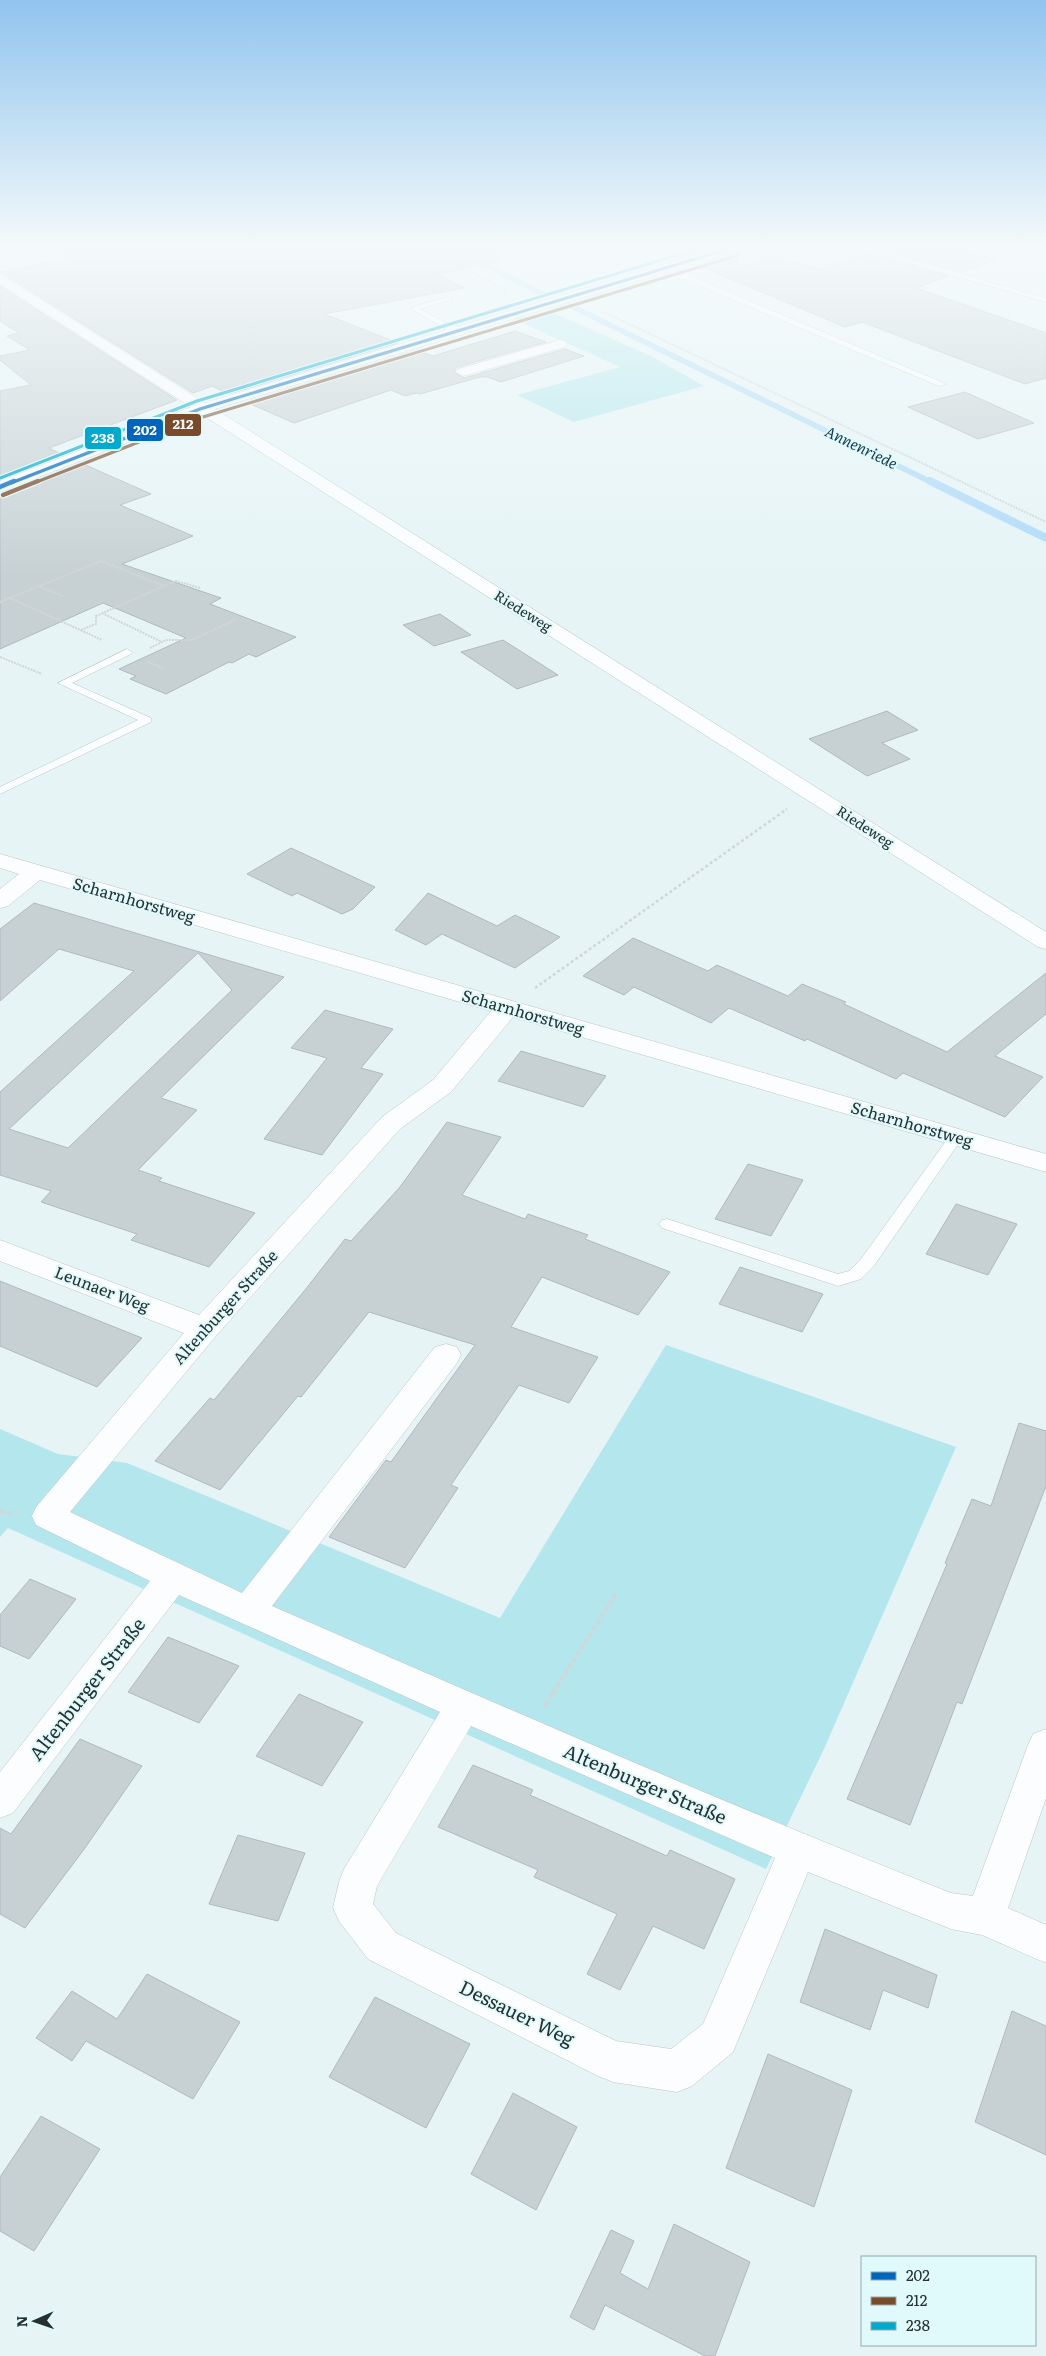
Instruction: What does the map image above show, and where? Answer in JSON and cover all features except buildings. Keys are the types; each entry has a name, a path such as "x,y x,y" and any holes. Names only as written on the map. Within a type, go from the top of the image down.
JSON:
{"street":[{"name":"Riedeweg","path":"121,357 1046,942"},
{"path":"0,487 200,408 369,357"},
{"path":"463,372 513,357"},
{"name":"Scharnhorstweg","path":"0,861 1046,1163"},
{"path":"0,901 36,871"},
{"name":"Altenburger Straße","path":"508,1007 442,1086 391,1123 204,1329 48,1516 173,1577 527,1734 798,1850 951,1911 985,1917 1046,1944"},
{"name":"Leunaer Weg","path":"0,1250 204,1329"},
{"path":"248,1611 446,1355"},
{"name":"Altenburger Straße","path":"0,1801 173,1577"},
{"name":"Dessauer Weg","path":"463,1706 358,1882 353,1908 382,1946 613,2061 677,2071 718,2038 798,1850"},
{"path":"985,1917 1046,1745"}],"lane":[{"path":"876,357 942,384"},
{"path":"63,683 127,652"},
{"path":"0,791 147,720 63,683"},
{"path":"667,1224 838,1280 855,1275 867,1263 902,1216 956,1137"}],"path":[{"path":"682,357 1046,522"},
{"path":"0,602 101,561 164,586"},
{"path":"81,630 96,624 96,616 176,581 200,588"},
{"path":"39,586 63,596"},
{"path":"10,598 134,656 162,642 192,640 235,620"},
{"path":"102,613 162,642"},
{"path":"0,657 63,683"},
{"path":"508,1007 811,792"},
{"path":"527,1734 616,1594"}],"shaded area":[{"path":"598,357 653,357 704,386 574,422 517,395 620,367"},
{"path":"666,1345 956,1447 824,1749 766,1869 8,1528 0,1537 0,1429 58,1454 127,1463 500,1618"}],"waterway":[{"name":"Annenriede","path":"675,357 933,483"},
{"name":"Annenriede","path":"930,481 1046,538"}],"transit line":[{"name":"238","path":"0,478 197,401 342,357"},
{"name":"202","path":"0,487 200,409 372,357"},
{"name":"212","path":"3,495 203,417 402,357"}]}
